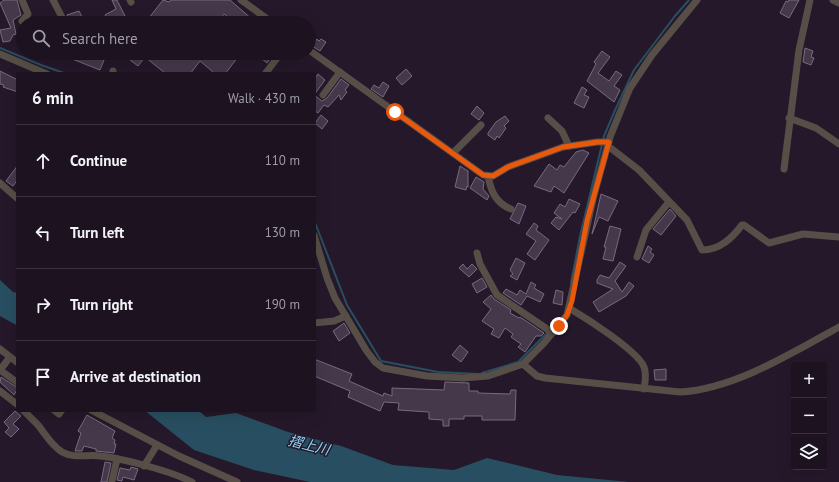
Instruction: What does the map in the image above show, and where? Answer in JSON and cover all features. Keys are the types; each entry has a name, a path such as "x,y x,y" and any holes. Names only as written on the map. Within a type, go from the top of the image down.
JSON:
{"street":[{"path":"22,0 28,14 26,16"},
{"path":"53,0 61,16"},
{"path":"241,0 263,16"},
{"path":"316,242 335,298 375,362 383,368 427,376 463,378 488,376 523,364 551,331 567,315 570,308 587,221 608,143 630,88 652,55 697,0"},
{"path":"784,168 789,118 799,50 810,0"},
{"path":"833,0 839,3"},
{"path":"0,54 43,72"},
{"path":"316,55 483,175 493,176 508,167 533,157 569,146 598,142 608,143 639,170 687,220 702,250 707,250 730,240 742,225 769,243 803,234 839,237"},
{"path":"267,72 276,60"},
{"path":"323,95 340,72"},
{"path":"548,118 562,131 569,146"},
{"path":"789,118 816,128 839,144"},
{"path":"453,153 481,125"},
{"path":"488,176 497,201 511,209"},
{"path":"0,183 16,197"},
{"path":"637,258 646,230 669,202"},
{"path":"477,253 480,264 497,295 551,331"},
{"path":"570,308 590,321 639,359 646,373 644,389"},
{"path":"316,323 334,321 346,316"},
{"path":"523,364 537,376 545,378 680,392 699,390 719,385 780,358 839,327"},
{"path":"0,349 16,362"},
{"path":"10,357 0,370 16,382"},
{"path":"0,391 16,403"},
{"path":"25,412 39,426 46,438 64,453 80,456 94,455 117,459 144,466 192,482"},
{"path":"95,412 157,445 229,480 237,482"},
{"path":"144,466 157,445"},
{"path":"112,481 117,459"}],"water":[{"path":"0,280 13,292 16,293 16,325 0,316"},
{"name":"摺上川","path":"146,412 200,412 206,417 236,413 288,432 341,446 393,465 454,470 487,458 557,475 629,482 310,482 254,470 194,450"}],"building":[{"path":"4,0 17,0 21,15 16,16 16,18 13,20 16,34 13,35 10,41 3,42 0,30 11,28 0,3"},
{"path":"112,0 117,0 125,16 106,16 105,15 116,9"},
{"path":"163,0 169,2 171,0 230,0 248,16 227,16 224,14 222,16 150,16"},
{"path":"789,0 799,0 789,18 780,13 786,1 788,2"},
{"path":"79,11 82,16 67,16"},
{"path":"317,39 319,41 321,39 326,42 320,51 316,48"},
{"path":"805,48 813,51 811,57 814,58 811,65 803,62"},
{"path":"602,51 610,57 598,73 609,81 616,71 622,75 614,86 620,90 614,102 587,81 596,64 594,62"},
{"path":"75,60 104,60 100,70"},
{"path":"130,60 143,60 138,66"},
{"path":"149,60 236,60 227,72 213,72 200,61 192,72 164,72"},
{"path":"406,69 412,76 402,85 396,78"},
{"path":"0,71 16,79 16,91 3,87 4,85 0,84"},
{"path":"318,74 325,80 316,92 316,77"},
{"path":"341,79 349,85 345,90 347,92 341,100 339,95 328,107 324,105 318,113 316,112 316,96 322,101 327,98"},
{"path":"383,82 389,86 383,97 371,89 374,85 379,88"},
{"path":"582,87 587,90 584,95 589,97 584,108 574,103"},
{"path":"477,106 484,113 479,120 471,114"},
{"path":"321,115 328,121 322,129 316,124"},
{"path":"505,116 509,121 504,126 506,128 499,138 497,136 495,140 488,135 488,133 496,122"},
{"path":"583,150 589,153 564,193 554,186 551,192 534,186 549,164 557,170 560,165 564,167 576,152"},
{"path":"460,166 468,171 468,187 467,186 466,190 455,187"},
{"path":"16,168 16,182 13,186 6,181"},
{"path":"476,177 484,182 483,189 489,196 487,200 470,188"},
{"path":"601,194 618,201 608,221 599,217 592,234"},
{"path":"569,199 580,204 575,213 573,212 559,230 551,223 556,217 562,219 554,213 560,204 565,207"},
{"path":"518,203 526,206 519,224 510,219"},
{"path":"670,209 676,216 661,235 653,229"},
{"path":"534,223 538,226 536,230 549,240 535,260 527,254 536,241 526,234"},
{"path":"610,226 621,229 613,261 603,259 606,247 604,247"},
{"path":"648,246 652,249 650,252 654,255 649,263 642,259"},
{"path":"516,258 525,263 517,280 510,276 513,274 510,270"},
{"path":"620,262 626,266 615,281 622,292 629,282 634,286 626,296 599,312 593,302 613,289 597,283 597,280 600,275 609,278"},
{"path":"463,264 467,269 472,264 477,269 469,277 459,268"},
{"path":"482,278 487,287 477,293 472,284"},
{"path":"531,282 536,285 534,288 544,294 540,302 527,296 521,305 503,293 506,289 517,295 520,290 526,294"},
{"path":"556,290 563,292 562,305 553,303"},
{"path":"491,295 494,299 511,310 510,313 519,318 520,317 544,333 541,336 536,336 525,352 518,347 521,344 511,337 513,334 505,328 499,338 491,334 494,329 482,321 491,309 483,302"},
{"path":"344,323 350,333 339,341 333,331"},
{"path":"460,345 468,352 461,362 452,355"},
{"path":"316,360 352,374 349,381 383,396 384,393 392,396 392,388 444,390 445,382 469,383 469,391 478,391 478,393 510,394 511,390 516,390 515,420 482,420 482,416 464,416 464,419 449,419 449,426 443,426 443,420 429,419 429,412 398,410 399,403 384,402 380,411 348,397 350,391 316,377"},
{"path":"666,369 666,380 655,380 654,370"},
{"path":"1,377 16,387 14,395 0,382"},
{"path":"15,411 21,416 13,424 19,429 11,437 5,432 9,428 4,422"},
{"path":"87,415 115,431 112,438 115,440 114,444 116,444 114,453 96,451 96,449 84,446 82,451 75,451 81,433 78,431"},
{"path":"105,462 111,463 107,482 101,482"},
{"path":"131,467 138,469 134,480 123,477 122,481 117,480 120,468 130,470"}],"waterway":[{"path":"571,283 580,236 604,136 634,70 689,0"},
{"path":"0,48 16,55"},
{"path":"29,60 61,72"},
{"path":"316,225 347,305 381,361 438,372 478,374"},
{"path":"482,373 518,362 549,331"}],"route":[{"path":"395,112 483,175 488,176 493,176 508,167 563,147 609,142 587,221 572,301 567,315 559,326"}]}
